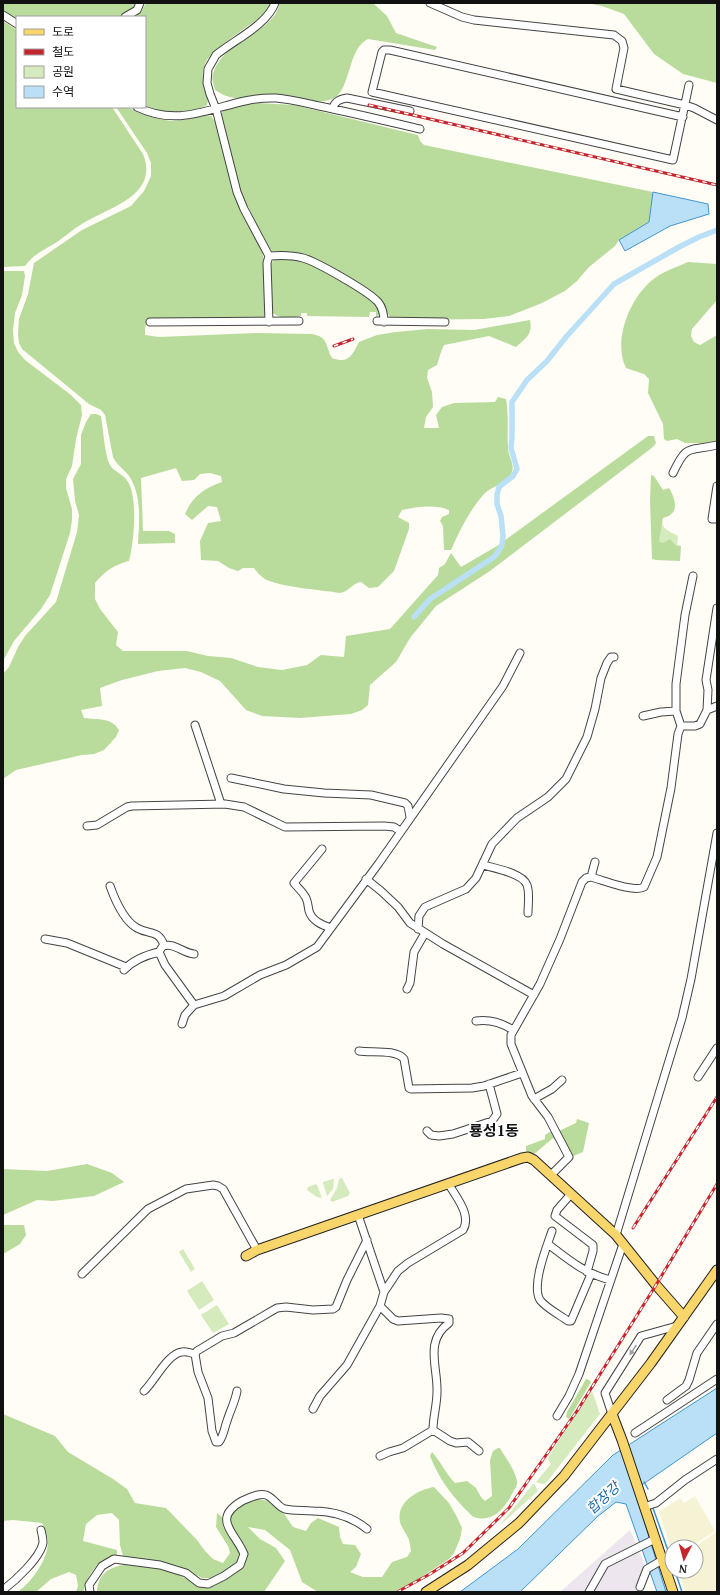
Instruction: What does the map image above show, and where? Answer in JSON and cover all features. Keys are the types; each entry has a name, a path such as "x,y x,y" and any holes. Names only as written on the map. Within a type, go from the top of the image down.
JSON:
{"main road":[{"path":"246,1256 257,1250 448,1183 528,1157 534,1160 551,1175 616,1235 656,1285 684,1316"},
{"path":"426,1592 468,1565 519,1523 564,1476 612,1414 717,1270"},
{"path":"612,1414 644,1506 653,1540 673,1592"}],"street":[{"path":"127,16 137,10 140,3"},
{"path":"269,322 267,263 269,256 244,209 237,192 216,109 207,83 208,68 211,61 224,49 270,14 275,3"},
{"path":"430,3 462,17 474,20 614,35 622,41 624,48 613,101"},
{"path":"3,15 16,23"},
{"path":"682,117 384,50 382,52 372,92 673,160 689,85"},
{"path":"616,89 685,105 717,120"},
{"path":"647,109 650,97"},
{"path":"139,108 152,114 170,117 184,116 259,99 278,98 420,129"},
{"path":"333,109 338,100 347,98 410,111"},
{"path":"269,256 279,255 304,258 336,275 370,295 378,302 382,308 381,321 445,322"},
{"path":"150,322 299,321"},
{"path":"673,473 684,452 717,446"},
{"path":"717,486 712,519 717,520"},
{"path":"551,1175 569,1157 548,1117 534,1098 507,1040 534,995 560,940 582,882 586,878 591,877 640,890 644,887 657,857 671,788 678,734 682,726 676,712 676,684 685,615 693,576"},
{"path":"682,726 694,726 700,724 707,710 708,690 706,680 717,608"},
{"path":"182,1024 185,1015 194,1005 224,996 260,975 292,962 317,948 503,686 520,653"},
{"path":"418,929 419,916 425,906 466,889 476,878 492,844 517,818 548,797 566,778 579,755 592,724 598,686 606,662 614,657"},
{"path":"707,710 717,706"},
{"path":"643,716 661,712 676,712"},
{"path":"195,725 221,804"},
{"path":"231,778 284,789 324,793 371,795 405,803 408,806 410,817"},
{"path":"87,826 97,825 132,806 221,804 244,807 285,827 384,826 394,827 400,831"},
{"path":"616,1235 682,1018 703,934 717,833"},
{"path":"322,849 294,883 307,900 310,913 314,919 320,924 331,928"},
{"path":"591,877 594,862"},
{"path":"483,865 511,873 527,883 528,913"},
{"path":"366,879 398,907 410,923 418,929 534,995"},
{"path":"110,886 115,901 132,925 158,936 164,945"},
{"path":"407,989 410,983 414,952 425,933"},
{"path":"45,939 67,943 125,969 147,955 159,952 164,945"},
{"path":"164,945 174,946 188,954 194,954"},
{"path":"159,952 165,965 194,1005"},
{"path":"476,1020 492,1021 504,1024 513,1030"},
{"path":"698,1077 717,1048"},
{"path":"359,1051 395,1053 403,1056 409,1088 412,1090 472,1088 522,1073"},
{"path":"534,1098 552,1089 562,1080"},
{"path":"427,1131 431,1135 439,1136 453,1134 492,1121 497,1114 489,1084"},
{"path":"313,1409 320,1396 347,1365 380,1306 384,1292 401,1269 463,1230 466,1224 466,1215 448,1183"},
{"path":"82,1274 148,1209 179,1192 206,1185 218,1186 223,1189 257,1250"},
{"path":"552,1231 540,1267 539,1298 542,1302 568,1321 571,1321 574,1317 589,1273 593,1244 555,1216 557,1210 571,1194"},
{"path":"358,1215 384,1292"},
{"path":"195,1354 197,1351 222,1336 234,1333 277,1308 286,1307 313,1310 333,1309 336,1307 347,1280 367,1240"},
{"path":"548,1244 589,1273 610,1280"},
{"path":"557,1416 569,1396 579,1374 623,1244"},
{"path":"380,1306 393,1319 398,1321 441,1318 449,1319 449,1323 440,1330 434,1350 438,1394 433,1430"},
{"path":"667,1400 686,1386 696,1353 717,1324"},
{"path":"612,1414 604,1393 642,1336 677,1326"},
{"path":"144,1391 167,1362 179,1352 183,1351 195,1354"},
{"path":"195,1354 198,1372 208,1398 212,1431 216,1442 219,1442 222,1438 237,1391"},
{"path":"635,1433 717,1379"},
{"path":"433,1430 450,1441 456,1443 468,1442 479,1451"},
{"path":"380,1456 403,1448 433,1430"},
{"path":"644,1506 656,1503 691,1476 717,1459"},
{"path":"90,1592 89,1585 102,1566 114,1559 160,1565 186,1573 199,1583 208,1584 224,1576 240,1565 244,1554 228,1528 226,1522 227,1516 237,1504 257,1495 265,1495 285,1509 335,1513 356,1520 367,1529"},
{"path":"3,1590 14,1581 38,1554 42,1543 42,1530"},
{"path":"589,1592 605,1564 653,1540"},
{"path":"640,1587 647,1569 660,1560"}],"shaded area":[{"path":"695,1496 715,1531 702,1539 668,1539 659,1512 680,1498 684,1503"},
{"path":"630,1530 646,1567 638,1592 560,1592"},
{"path":"716,1532 717,1592 685,1592 681,1579 704,1579 704,1541"}],"green space":[{"path":"3,3 137,3 136,7 122,16 16,16 16,20 3,11"},
{"path":"146,3 271,3 261,17 224,43 207,60 204,69 203,81 208,98 207,105 200,109 176,113 146,107 146,16 136,16"},
{"path":"280,3 373,3 387,16 396,33 437,47 435,50 368,39 362,43 357,50 346,82 338,95 332,99 324,101 274,95 235,98 224,95 215,90 212,76 217,64 232,48 268,23 275,15"},
{"path":"587,3 717,3 717,83 683,74 654,54 624,14 602,6"},
{"path":"3,21 16,29 16,108 113,108 143,154 146,168 145,179 139,189 131,197 78,226 35,256 25,266 3,267"},
{"path":"258,103 294,105 418,135 420,141 424,145 653,192 649,222 619,240 615,246 589,267 577,281 565,291 542,303 509,316 484,319 399,320 390,317 377,296 365,288 306,256 272,251 267,247 241,192 220,117 223,111 227,108"},
{"path":"117,108 130,108 154,118 171,121 184,120 206,115 211,116 215,122 242,210 262,251 264,261 265,314 262,320 148,320 145,328 145,335 159,337 258,333 312,334 321,337 324,340 332,358 342,360 349,358 352,355 359,342 377,335 428,329 474,330 530,320 530,332 516,347 489,336 444,345 437,365 428,370 427,378 432,392 433,407 426,417 424,428 439,428 436,415 442,407 454,403 495,402 498,397 506,399 507,405 508,448 513,466 512,472 507,479 487,491 479,500 465,521 451,550 444,550 443,526 440,521 442,517 449,514 449,510 437,507 420,507 402,510 398,517 409,523 409,529 394,571 378,587 369,588 361,582 340,593 272,582 262,577 254,568 243,568 238,571 229,568 218,561 201,560 200,541 208,523 221,521 217,507 208,506 192,520 185,514 191,503 199,494 204,490 222,482 221,476 210,473 200,474 194,480 182,481 176,468 141,478 143,531 169,531 175,534 175,543 138,544 139,511 137,494 131,479 113,457 105,415 101,410 89,404 22,349 19,343 18,334 19,319 28,294 34,263 82,230 131,206 144,191 151,176 151,163 147,153"},
{"path":"277,258 302,260 341,279 377,303 380,314 376,317 376,312 370,312 369,317 307,316 307,313 301,313 301,316 292,317 280,317 276,315 270,309 271,264"},
{"path":"688,262 717,264 717,300 692,329 691,336 694,342 700,345 717,335 717,442 685,443 677,439 667,441 664,439 663,424 648,393 649,379 644,374 626,368 622,357 621,345 626,319 638,295 655,278 666,271"},
{"path":"3,271 24,271 25,276 22,295 15,313 13,330 14,343 18,352 25,360 71,395 81,405 82,415 76,439 72,466 66,479 66,488 72,509 70,533 50,595 41,609 14,641 3,661"},
{"path":"91,414 101,416 108,461 110,465 128,482 133,499 134,532 129,561 110,569 95,583 95,599 100,609 118,632 116,645 123,651 187,651 208,656 231,658 258,667 282,670 307,665 321,655 344,657 346,636 390,629 438,575 439,568 445,564 451,553 461,567 497,546 648,436 654,436 656,443 653,447 490,571 436,606 410,638 396,662 370,685 368,705 362,710 351,714 300,718 262,716 246,710 220,681 201,672 185,668 158,671 122,680 100,688 102,706 81,710 84,718 108,721 119,730 116,737 104,750 94,754 82,755 16,770 3,779 3,674 9,667 25,636 56,602 77,532 79,515 75,501 73,479 81,464 81,435"},
{"path":"651,475 654,476 663,490 669,488 675,502 672,513 663,518 659,541 663,543 670,539 675,545 681,546 680,561 652,559 650,501"},
{"path":"661,522 666,529 678,536 677,546 659,541"},
{"path":"577,1119 589,1123 583,1152 571,1157 559,1131 576,1123"},
{"path":"553,1130 558,1139 556,1141 553,1138 533,1155 526,1151 526,1146 545,1139 545,1135"},
{"path":"87,1164 112,1173 124,1182 94,1196 53,1201 37,1200 3,1215 3,1169 47,1171"},
{"path":"342,1178 350,1193 348,1196 332,1202 330,1200 337,1188 339,1179"},
{"path":"334,1179 333,1189 327,1196 323,1182"},
{"path":"316,1184 322,1198 317,1197 307,1190 308,1187"},
{"path":"3,1225 24,1225 26,1235 20,1244 3,1254"},
{"path":"183,1249 195,1269 191,1272 179,1252"},
{"path":"202,1281 214,1300 199,1310 187,1291"},
{"path":"217,1305 229,1324 213,1333 201,1315"},
{"path":"586,1379 591,1382 569,1419 566,1417 567,1412"},
{"path":"592,1391 600,1414 546,1483 543,1484 536,1482 551,1464 548,1459 550,1454"},
{"path":"3,1414 55,1436 68,1452 127,1489 135,1503 166,1508 213,1559 223,1563 230,1553 228,1546 216,1527 217,1513 222,1517 223,1527 238,1546 241,1554 239,1560 233,1567 220,1575 211,1578 202,1578 178,1566 123,1556 120,1545 119,1520 112,1513 97,1515 86,1524 83,1541 117,1550 117,1557 106,1559 97,1565 86,1583 84,1592 76,1592 78,1586 76,1575 69,1572 51,1579 36,1592 18,1592 38,1571 47,1551 48,1541 42,1523 13,1520 3,1521"},
{"path":"500,1448 513,1471 517,1480 517,1485 507,1503 498,1513 481,1519 474,1517 449,1491 430,1456 432,1452 455,1483 467,1481 476,1488 485,1501 492,1496 490,1460 493,1451"},
{"path":"534,1483 538,1491 499,1526"},
{"path":"434,1487 449,1503 457,1517 462,1528 460,1539 454,1553 449,1559 417,1580 393,1592 318,1592 302,1582 290,1550 265,1530 248,1527 260,1539 276,1548 285,1561 264,1592 97,1592 99,1581 105,1573 113,1568 123,1565 134,1564 156,1567 176,1574 199,1586 205,1587 231,1576 237,1572 246,1558 244,1547 234,1532 230,1521 233,1511 248,1501 258,1499 268,1501 285,1515 293,1527 306,1531 311,1523 318,1518 339,1527 340,1537 343,1544 355,1545 361,1554 356,1567 350,1572 363,1577 382,1577 392,1562 407,1557 411,1551 409,1539 400,1522 401,1509 409,1498 415,1494"}],"water":[{"path":"653,192 708,204 709,214 670,226 625,251 619,240 649,222"},
{"name":"합장강","path":"717,1388 717,1433 636,1489 636,1495 666,1592 657,1592 626,1504 616,1502 597,1517 520,1592 460,1592 518,1549 613,1455"}],"waterway":[{"path":"414,617 430,599 494,557 502,545 503,536 501,516 497,504 497,495 499,487 513,476 517,469 511,448 512,402 527,380 547,361 566,337 614,284 679,247 717,230"},
{"path":"644,1482 648,1489"},
{"path":"653,1508 664,1539"},
{"path":"678,1579 682,1592"}],"railway":[{"path":"369,105 717,185"},
{"path":"334,346 353,339"},
{"path":"633,1228 717,1097"},
{"path":"397,1592 430,1574 463,1553 509,1508 577,1411 717,1184"}],"district":[{"name":"룡성1동","path":"494,1131"}]}
